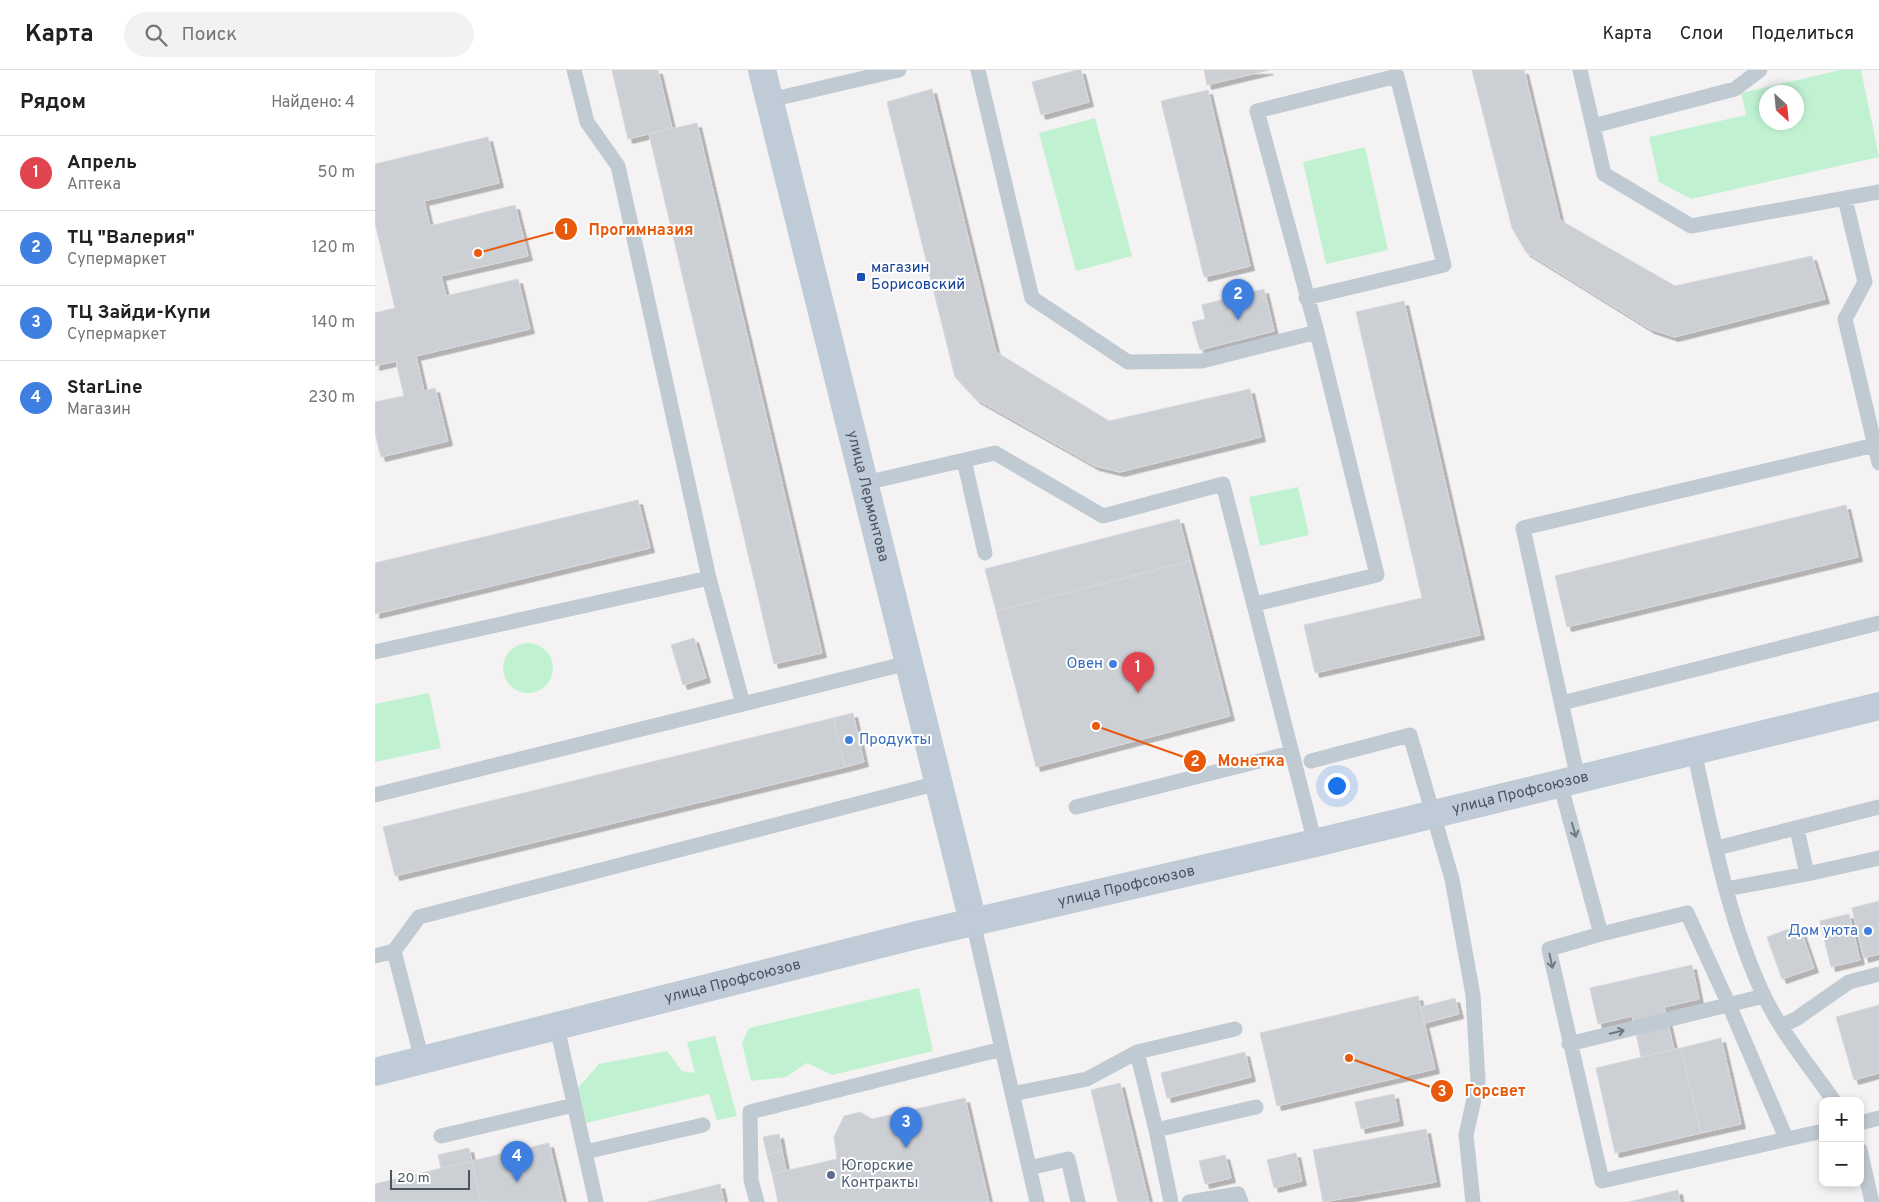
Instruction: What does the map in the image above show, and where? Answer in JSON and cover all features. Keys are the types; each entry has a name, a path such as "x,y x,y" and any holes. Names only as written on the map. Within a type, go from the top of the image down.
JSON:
{"main road":[{"name":"улица Лермонтова","path":"763,70 973,922"},
{"name":"улица Профсоюзов","path":"375,1072 973,922 1315,843 1879,706"}],"lane":[{"path":"574,70 587,122 618,166 709,578 743,704"},
{"path":"770,100 899,70"},
{"path":"978,70 1033,298 1128,362 1202,361 1317,332"},
{"path":"1580,70 1604,174 1691,226 1879,192"},
{"path":"1593,126 1735,89 1760,70"},
{"path":"1255,604 1377,575 1317,332 1307,298 1257,111 1398,73 1443,265 1307,298"},
{"path":"1845,199 1865,282 1845,319 1879,463"},
{"path":"1601,934 1569,781 1562,702 1523,528 1875,445"},
{"path":"865,483 995,453 1103,516 1223,484 1315,843"},
{"path":"964,460 985,553"},
{"path":"375,652 709,578"},
{"path":"1562,702 1879,622"},
{"path":"375,795 908,663"},
{"path":"1311,761 1410,735 1452,879 1473,995 1478,1081 1467,1135 1473,1202"},
{"path":"1694,751 1726,889 1740,936 1764,996 1781,1026 1831,1097"},
{"path":"1076,807 1291,753"},
{"path":"375,956 394,951 419,917 938,783"},
{"path":"1717,848 1879,807"},
{"path":"1797,829 1807,874"},
{"path":"1726,889 1879,858"},
{"path":"1786,1138 1687,913 1549,949 1569,1044 1602,1181 1819,1132"},
{"path":"973,922 1037,1202"},
{"path":"394,951 422,1060"},
{"path":"1781,1026 1797,1019 1849,982 1879,974"},
{"path":"1569,1044 1764,996"},
{"path":"557,1027 596,1202"},
{"path":"1012,1094 1087,1079 1137,1052 1235,1029"},
{"path":"757,1202 751,1180 750,1112 1002,1049"},
{"path":"1137,1052 1171,1202"},
{"path":"441,1136 574,1105"},
{"path":"1156,1130 1256,1107"},
{"path":"1864,1122 1879,1118"},
{"path":"585,1152 703,1125"},
{"path":"1029,1168 1068,1159 1078,1202"},
{"path":"1864,1167 1872,1202"},
{"path":"1189,1202 1238,1194 1241,1202"}],"green space":[{"path":"1840,70 1861,70 1879,157 1691,199 1659,182 1649,137 1746,115 1741,93 1759,89 1759,130 1804,130 1804,85 1775,85"},
{"path":"1095,118 1132,256 1076,271 1039,133"},
{"path":"1365,147 1388,250 1326,264 1303,162"},
{"path":"1298,487 1309,535 1260,546 1249,497"},
{"path":"528,643 546,650 553,668 546,686 528,693 510,686 503,668 510,650"},
{"path":"429,693 441,748 375,762 375,704"},
{"path":"919,988 933,1051 832,1075 807,1063 786,1077 751,1081 742,1043 749,1028"},
{"path":"715,1036 737,1116 717,1120 709,1094 586,1123 578,1088 599,1064 667,1051 682,1071 695,1073 687,1042"}],"building":[{"path":"612,70 658,70 672,128 628,139"},
{"path":"1081,70 1089,102 1041,115 1032,82"},
{"path":"1204,70 1269,70 1207,85"},
{"path":"1472,70 1524,70 1560,220 1675,286 1812,256 1825,299 1674,337 1650,329 1526,252 1512,228"},
{"path":"932,89 996,352 1109,421 1250,389 1261,437 1120,472 1095,466 976,399 955,377 887,102"},
{"path":"1208,90 1250,266 1204,277 1161,101"},
{"path":"697,123 822,653 774,664 649,134"},
{"path":"488,137 499,183 424,201 430,226 515,205 528,256 441,276 446,296 518,279 530,329 416,356 424,391 435,388 448,441 381,457 375,433 375,402 404,396 396,361 375,366 375,313 395,308 375,223 375,164"},
{"path":"1264,289 1274,331 1200,350 1192,322 1205,319 1202,305"},
{"path":"1404,301 1480,635 1315,673 1304,625 1422,598 1356,312"},
{"path":"638,500 650,548 375,614 375,563"},
{"path":"1846,505 1858,557 1567,627 1555,576"},
{"path":"1179,519 1190,561 996,611 985,569"},
{"name":"Овен","path":"1190,561 1230,716 1036,767 996,611"},
{"path":"694,638 706,678 683,685 671,645"},
{"name":"Продукты","path":"853,713 864,762 845,767 833,718"},
{"path":"833,718 845,767 395,876 383,827"},
{"name":"Дом уюта","path":"1879,901 1879,954 1864,958 1852,908"},
{"path":"1849,914 1860,960 1831,967 1820,921"},
{"path":"1799,925 1814,968 1782,979 1767,937"},
{"path":"1692,965 1699,999 1664,1007 1674,1049 1641,1057 1632,1016 1598,1024 1590,988"},
{"path":"1418,996 1435,1069 1277,1106 1260,1033"},
{"path":"1455,998 1459,1014 1425,1023 1421,1007"},
{"path":"1879,1005 1879,1073 1854,1080 1836,1017"},
{"path":"1721,1038 1741,1124 1701,1133 1681,1048"},
{"path":"1681,1048 1701,1133 1615,1153 1596,1068"},
{"path":"1245,1052 1251,1077 1167,1098 1161,1073"},
{"path":"1120,1083 1149,1202 1118,1202 1091,1090"},
{"path":"1394,1094 1399,1121 1361,1129 1355,1102"},
{"path":"965,1098 989,1202 778,1202 772,1174 837,1159 834,1137 844,1116 860,1112 872,1119"},
{"path":"1426,1129 1436,1182 1323,1202 1313,1150"},
{"path":"779,1134 782,1151 767,1155 763,1137"},
{"path":"549,1143 563,1202 481,1202 472,1161"},
{"path":"469,1148 472,1161 441,1168 438,1155"},
{"path":"782,1151 786,1170 772,1174 767,1155"},
{"path":"1296,1153 1302,1181 1274,1188 1267,1160"},
{"path":"1225,1155 1231,1178 1205,1184 1199,1161"},
{"path":"472,1161 481,1202 375,1202 375,1184"},
{"path":"720,1184 724,1202 647,1202 667,1197"},
{"path":"1678,1190 1680,1202 1629,1202"}],"place":[{"name":"Прогимназия","path":"478,253"},
{"name":"магазин Борисовский","path":"861,277"},
{"name":"ТЦ \"Валерия\"","path":"1238,320"},
{"name":"Овен","path":"1113,664"},
{"name":"Апрель","path":"1138,693"},
{"name":"Монетка","path":"1096,726"},
{"name":"Продукты","path":"849,740"},
{"name":"Дом уюта","path":"1868,931"},
{"name":"Горсвет","path":"1349,1058"},
{"name":"ТЦ Зайди-Купи","path":"906,1148"},
{"name":"Югорские Контракты","path":"831,1175"},
{"name":"StarLine","path":"517,1182"}]}
